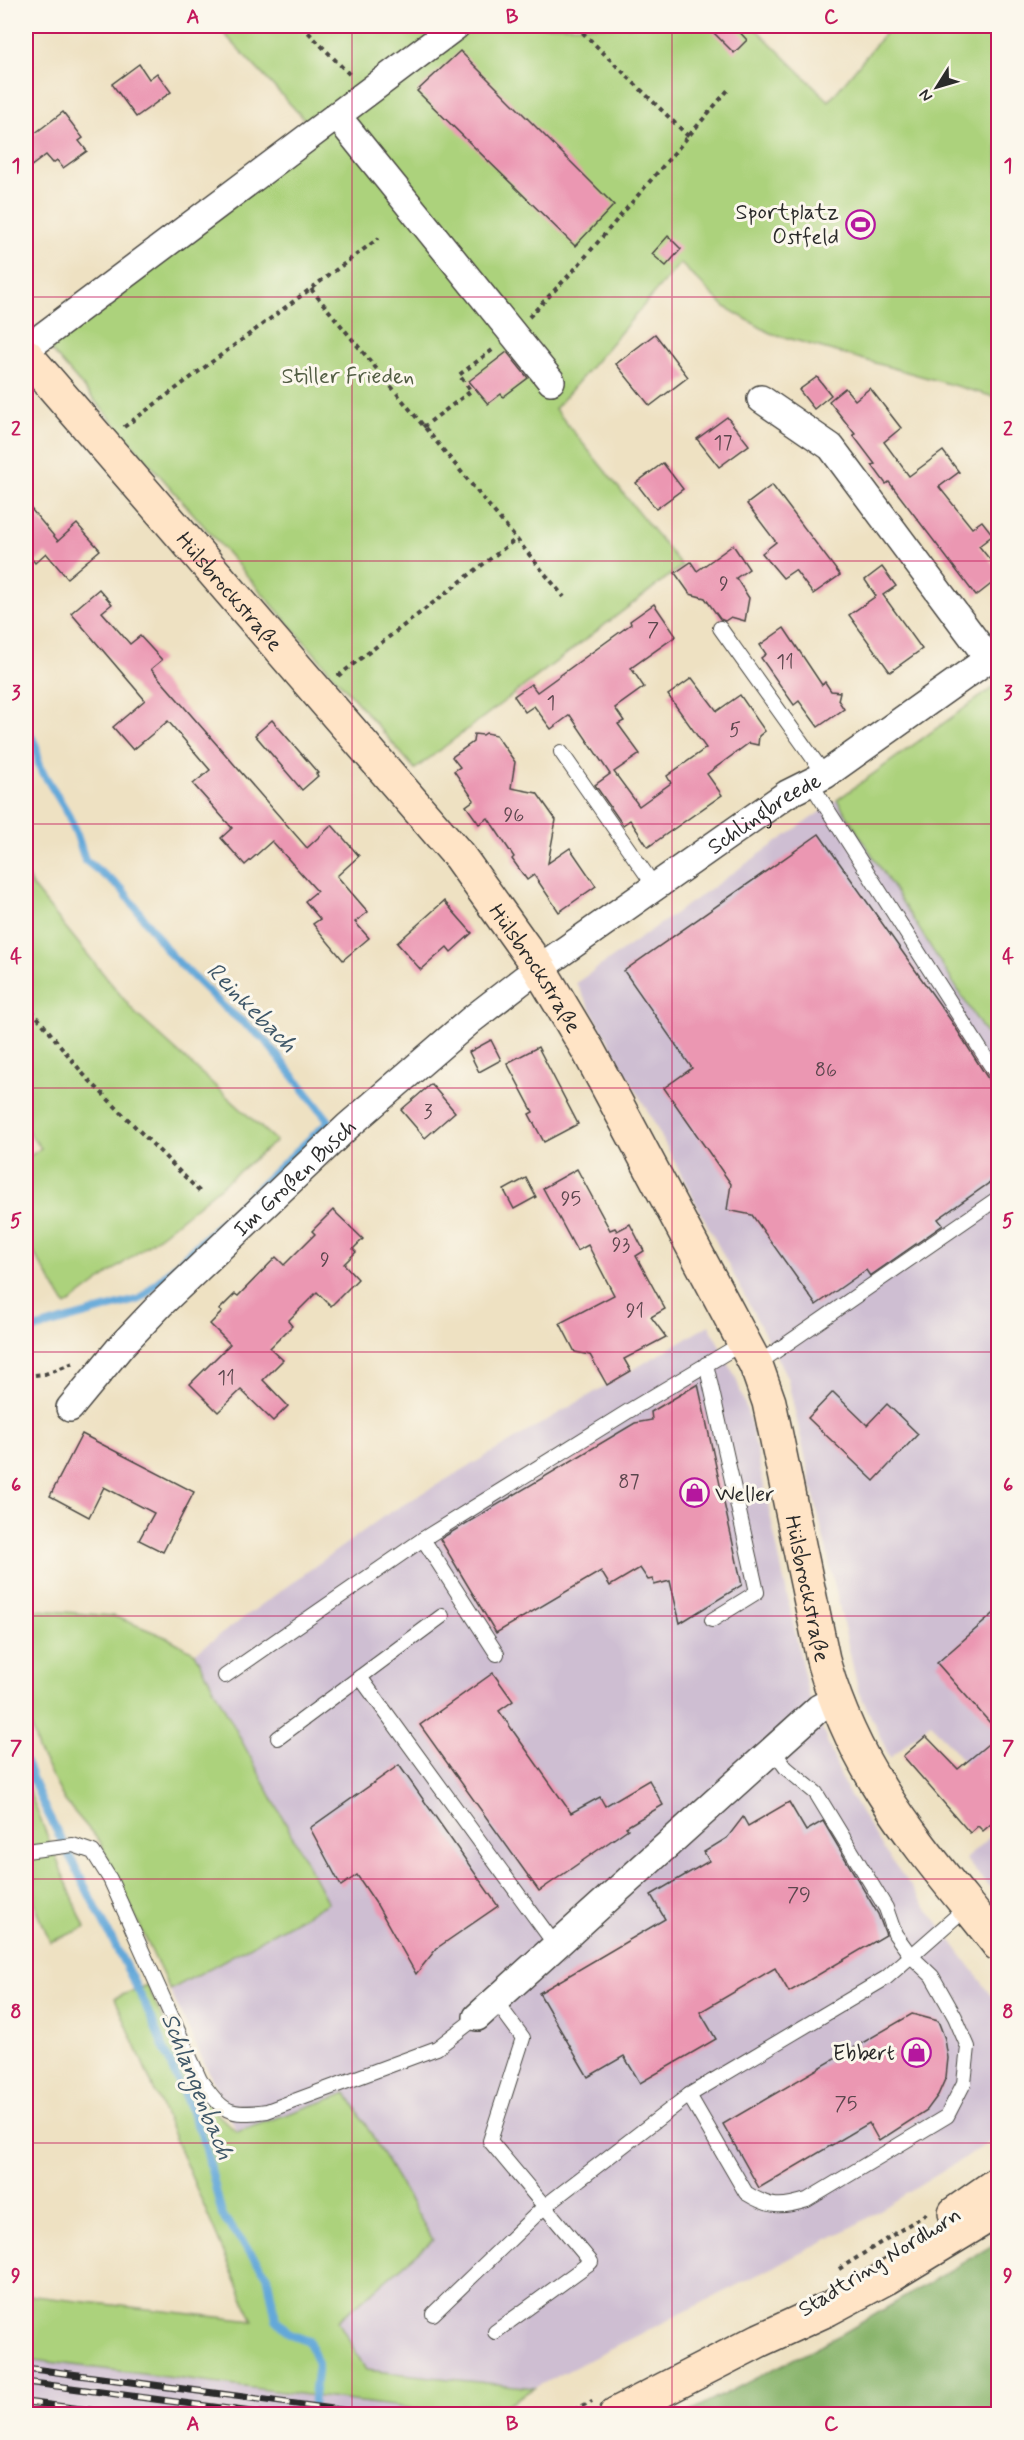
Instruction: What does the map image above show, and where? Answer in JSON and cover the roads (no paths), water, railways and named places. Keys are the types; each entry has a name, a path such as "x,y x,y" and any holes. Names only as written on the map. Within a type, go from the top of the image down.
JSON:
{"street":[{"path":"26,349 456,26"},
{"path":"337,116 551,381"},
{"name":"Hülsbrockstraße","path":"26,355 459,856 539,968 628,1121 750,1353 769,1402 824,1664 834,1700 866,1768 908,1833 999,1944"},
{"name":"Schlingbreede","path":"539,968 787,794 817,778 994,656 831,447 761,399"},
{"name":"Im Großen Busch","path":"70,1408 122,1345 160,1304 348,1126 471,1020 539,968"},
{"path":"486,2009 819,1708 834,1700"},
{"name":"Stadtring Nordhorn","path":"760,2340 786,2319 936,2227 999,2183"},
{"name":"Stadtring Nordhorn","path":"607,2406 828,2309 886,2278 999,2210"}],"lane":[{"path":"720,628 817,778 999,1077"},
{"path":"561,752 655,887"},
{"path":"225,1676 423,1539 706,1364 750,1353 999,1198"},
{"path":"706,1364 757,1592 712,1620"},
{"path":"423,1539 497,1654"},
{"path":"278,1738 442,1616"},
{"path":"360,1677 556,1946"},
{"path":"689,2095 746,2193 759,2201 784,2207 807,2200 947,2116 964,2083 968,2047 955,2017 932,1976 911,1956 895,1934 886,1908 816,1793 786,1768 773,1750"},
{"path":"26,1851 73,1845 93,1852 110,1879 200,2080 220,2106 242,2115 267,2111 437,2048 486,2009 523,2038 490,2141 591,2262 495,2332"},
{"path":"433,2314 545,2206 689,2095 886,1978 968,1906"}],"waterway":[{"name":"Reinkebach","path":"26,726 36,746 39,766 67,812 85,860 122,889 170,954 225,1008 264,1039 329,1121 140,1299 37,1328 26,1335"},
{"name":"Schlangenbach","path":"26,1762 42,1802 144,2002 204,2141 222,2215 267,2275 276,2319 290,2334 309,2341 318,2364 312,2414"}],"railway":[{"path":"26,2368 371,2414"},
{"path":"26,2382 267,2414"},
{"path":"26,2402 120,2414"}],"place":[{"name":"Sportplatz Ostfeld","path":"860,224"},
{"name":"Weller","path":"694,1493"},
{"name":"Ebbert","path":"916,2052"}],"park label":[{"name":"Stiller Frieden","path":"348,375"}]}
